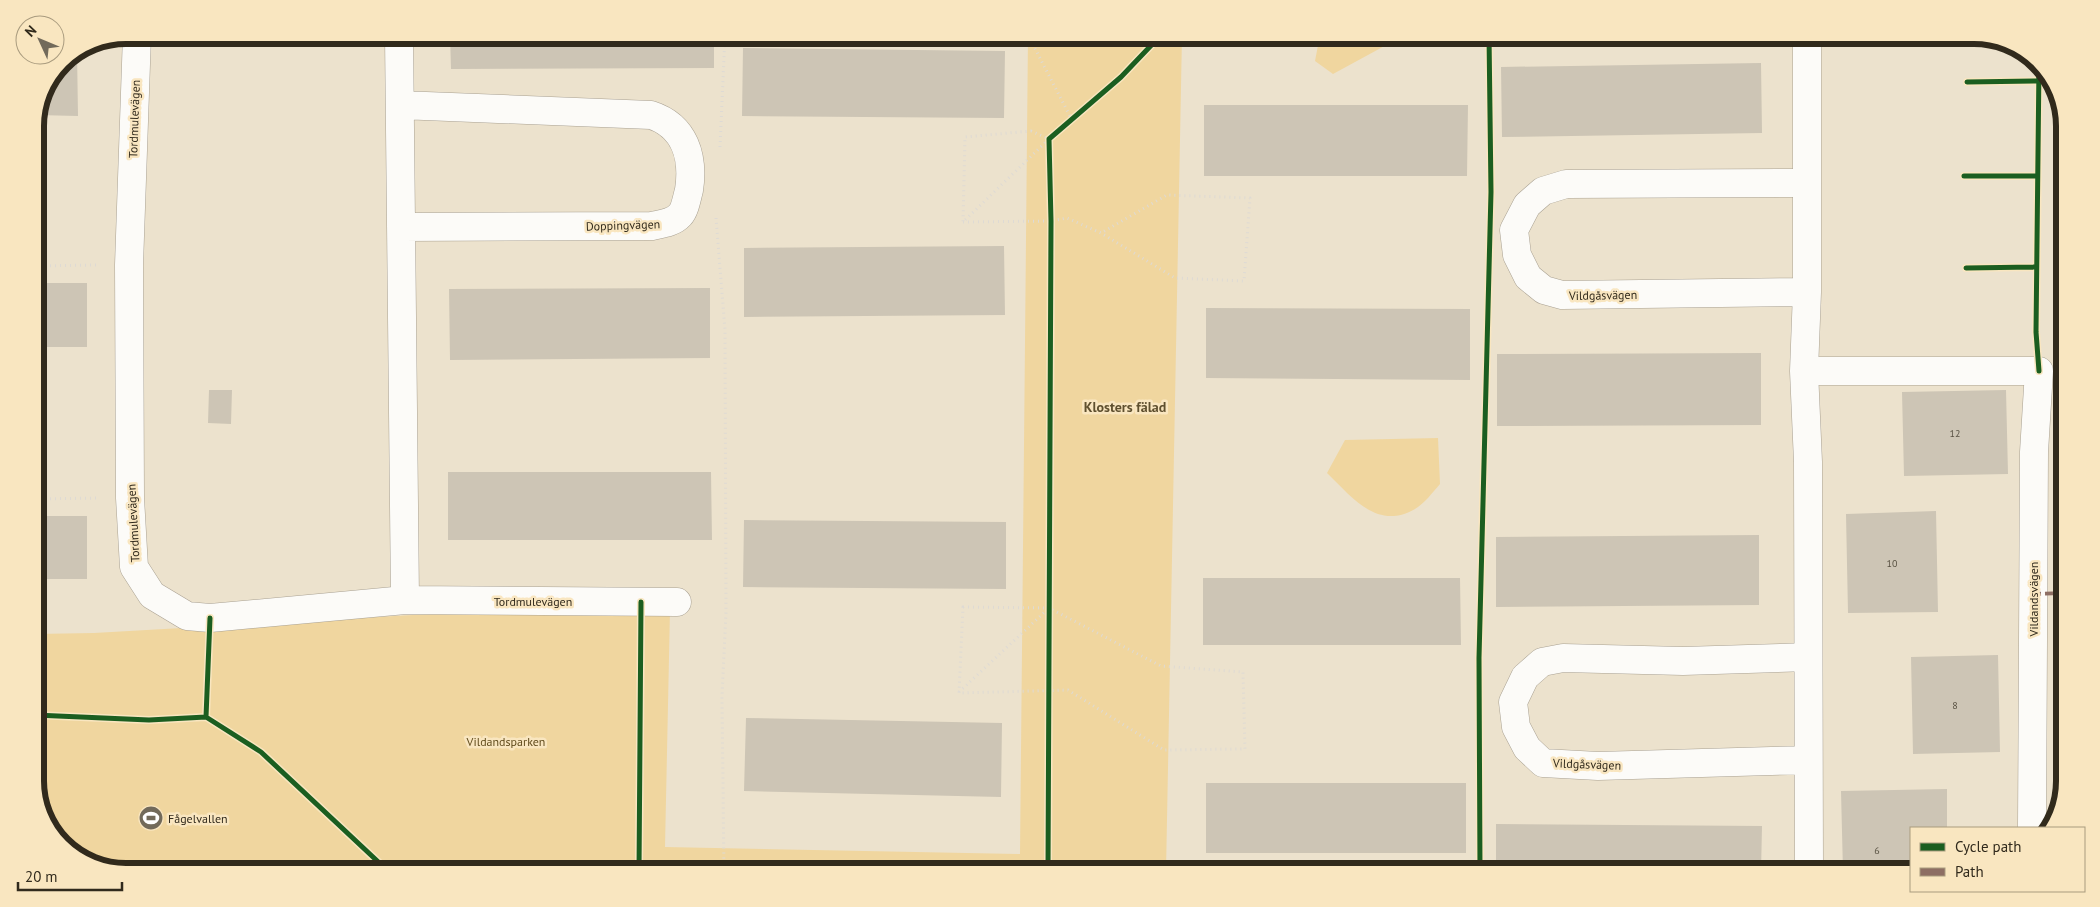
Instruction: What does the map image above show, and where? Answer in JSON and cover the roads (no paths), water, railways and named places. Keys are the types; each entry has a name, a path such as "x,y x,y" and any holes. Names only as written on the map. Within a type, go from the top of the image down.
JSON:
{"street":[{"name":"Tordmulevägen","path":"137,44 129,265 130,498 134,567 152,595 187,616 210,618 404,600 677,602"},
{"path":"400,44 404,600"},
{"path":"1807,44 1808,292 1804,371 1808,462 1809,863"},
{"name":"Doppingvägen","path":"400,106 651,115 675,127 691,160 691,176 681,215 668,223 652,226 401,227"},
{"name":"Vildgåsvägen","path":"1807,183 1566,184 1543,191 1532,200 1527,205 1514,230 1517,255 1528,277 1544,290 1562,295 1808,292"},
{"name":"Vildandsvägen","path":"1804,371 2039,371 2034,452 2032,827"},
{"name":"Vildgåsvägen","path":"1808,657 1683,661 1563,658 1542,662 1526,677 1513,702 1516,727 1527,748 1543,762 1598,766 1808,760"}],"place":[{"name":"Fågelvallen","path":"151,818"}],"district":[{"name":"Klosters fälad","path":"1125,407"}],"park label":[{"name":"Vildandsparken","path":"506,741"}]}
